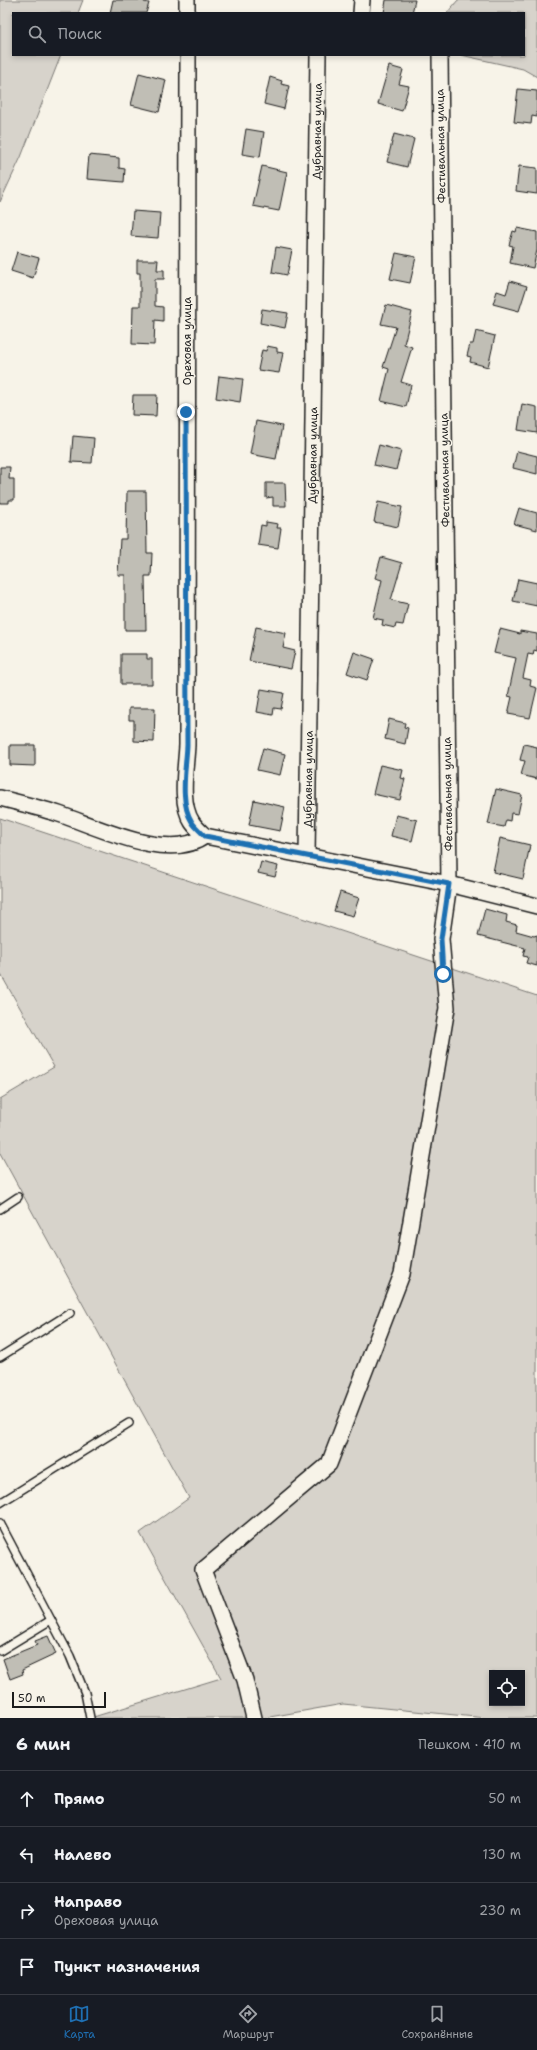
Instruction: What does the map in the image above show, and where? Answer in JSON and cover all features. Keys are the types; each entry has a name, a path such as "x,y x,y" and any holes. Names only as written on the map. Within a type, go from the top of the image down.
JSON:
{"street":[{"path":"187,0 187,12"},
{"path":"361,12 362,0"},
{"name":"Ореховая улица","path":"188,56 187,745 185,792 187,813 192,823 205,836"},
{"name":"Дубравная улица","path":"307,856 318,56"},
{"name":"Фестивальная улица","path":"254,1718 245,1680 204,1570 329,1464 402,1274 447,1008 441,939 449,884 440,56"},
{"path":"0,798 56,813 155,845 176,846 196,842 205,836 449,884 537,906"}],"lane":[{"path":"0,1209 18,1197"},
{"path":"0,1357 70,1313"},
{"path":"0,1503 129,1423"},
{"path":"0,1523 70,1656 85,1693 90,1718"},
{"path":"0,1651 51,1620"}],"shaded area":[{"path":"0,0 83,0 78,12 12,12 12,56 61,56 21,157 0,202"},
{"path":"458,0 537,0 537,77 523,69 465,56 525,56 525,12 448,12"},
{"path":"0,818 537,996 537,1718 486,1718 343,1704 264,1718 90,1718 221,1678 140,1533 189,1498 0,1153 0,1099 54,1067 0,973"}],"building":[{"path":"113,0 144,0 144,2 149,3 146,12 110,12"},
{"path":"386,0 415,0 412,12 384,12"},
{"path":"389,66 403,70 399,84 409,86 402,111 378,104"},
{"path":"139,73 166,80 159,112 131,105"},
{"path":"270,77 282,81 281,84 289,86 284,109 264,104"},
{"path":"518,89 537,91 537,117 532,116 531,124 514,122"},
{"path":"246,129 264,132 260,157 242,154"},
{"path":"394,134 414,139 407,167 387,162"},
{"path":"89,155 119,158 119,168 125,169 124,182 87,179"},
{"path":"262,166 287,172 279,211 253,206"},
{"path":"519,166 537,168 537,194 516,191"},
{"path":"133,211 160,213 158,238 131,236"},
{"path":"517,228 537,232 537,250 533,268 510,263 513,246 509,245 513,231 516,232"},
{"path":"276,247 292,250 287,275 272,272"},
{"path":"17,252 39,258 33,278 11,271"},
{"path":"396,253 416,257 410,283 390,279"},
{"path":"137,260 158,260 157,270 164,270 164,279 155,279 155,306 163,307 163,321 155,320 154,345 132,344 133,306 140,306 140,273 137,273"},
{"path":"510,281 527,286 519,311 493,304 497,291 506,294"},
{"path":"386,305 412,312 404,344 412,347 401,382 411,385 406,407 381,401 389,369 383,367 396,327 381,324"},
{"path":"262,309 288,313 285,328 260,323"},
{"path":"476,331 495,336 488,367 470,362 471,357 467,356 470,344 473,344"},
{"path":"267,346 277,348 277,352 283,353 279,373 258,370 262,350 266,351"},
{"path":"219,376 243,379 240,402 216,398"},
{"path":"133,395 157,395 156,416 132,415"},
{"path":"522,404 537,407 537,433 518,430"},
{"path":"256,421 282,426 276,459 250,454"},
{"path":"73,436 94,438 92,463 71,462"},
{"path":"379,445 401,451 396,470 374,465"},
{"path":"517,451 537,456 537,474 513,468"},
{"path":"0,467 10,467 9,479 14,479 14,500 9,500 9,503 0,503"},
{"path":"266,483 285,483 286,506 273,506 273,497 266,498"},
{"path":"127,491 146,491 147,553 152,553 151,576 145,576 146,630 125,630 125,575 118,575 120,539 126,539"},
{"path":"378,502 402,507 398,527 374,522"},
{"path":"519,508 537,513 537,530 514,524"},
{"path":"266,522 278,524 277,528 281,528 278,548 258,545 261,525 266,526"},
{"path":"381,557 402,563 391,600 408,604 403,625 396,624 395,628 382,625 383,620 373,618 382,580 375,578"},
{"path":"518,579 537,583 537,606 513,601"},
{"path":"256,627 286,633 283,648 295,651 291,669 249,661"},
{"path":"500,629 520,634 520,631 537,634 537,651 534,650 533,655 528,654 523,678 531,680 530,686 537,688 530,718 508,714 512,697 508,696 516,658 494,653"},
{"path":"354,652 374,659 367,680 347,673"},
{"path":"121,654 147,654 147,659 152,659 152,684 121,684"},
{"path":"261,689 284,693 281,709 274,708 273,715 257,712"},
{"path":"129,708 155,708 154,742 134,741 134,720 129,720"},
{"path":"389,719 405,723 404,727 408,728 405,744 385,739"},
{"path":"524,744 537,747 537,779 521,775 525,761 520,760"},
{"path":"10,745 35,745 35,766 10,765"},
{"path":"263,748 285,754 280,775 257,770"},
{"path":"380,765 403,770 401,778 405,779 400,800 373,794"},
{"path":"496,789 522,795 518,814 511,813 510,821 506,820 504,827 488,824"},
{"path":"254,800 285,807 280,831 249,825"},
{"path":"396,815 417,820 412,841 391,836"},
{"path":"500,838 530,845 523,879 493,872"},
{"path":"261,862 278,866 275,877 258,873"},
{"path":"340,892 359,898 353,916 334,911"},
{"path":"485,909 507,915 506,922 517,925 516,931 534,936 537,935 537,966 526,963 528,957 523,956 525,948 478,936"},
{"path":"48,1636 56,1654 22,1670 23,1674 10,1679 3,1659 37,1645 35,1641"}],"route":[{"path":"186,412 187,745 185,792 187,813 192,823 205,836 449,884 441,939 443,974"}]}
